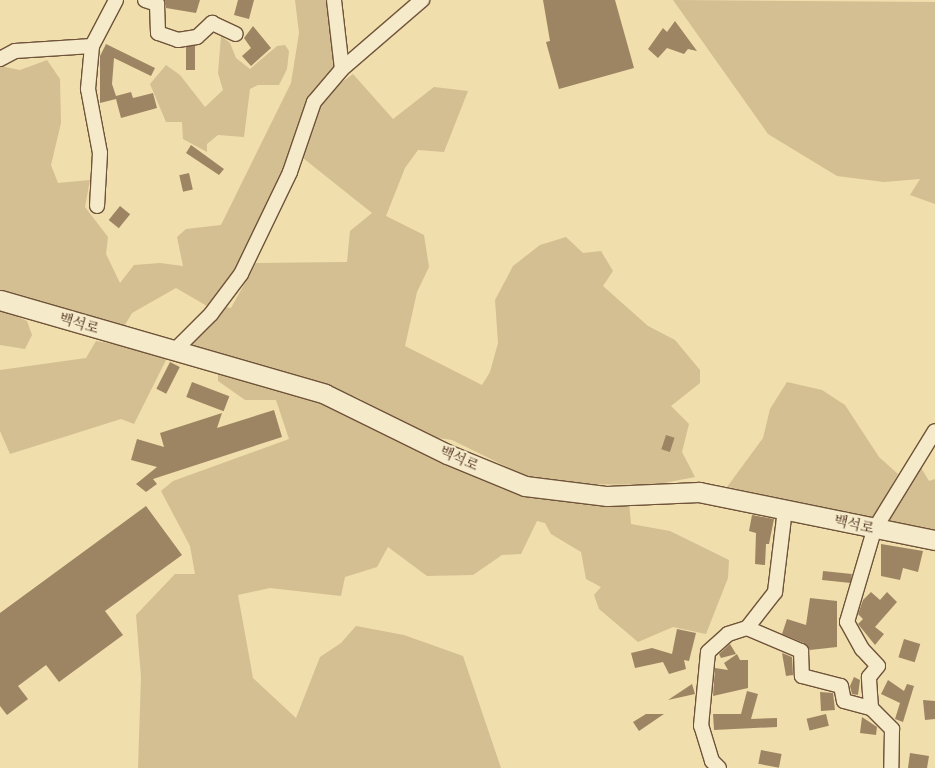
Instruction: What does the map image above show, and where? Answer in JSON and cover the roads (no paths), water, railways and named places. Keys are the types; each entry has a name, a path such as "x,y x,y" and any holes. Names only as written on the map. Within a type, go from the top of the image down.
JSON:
{"street":[{"path":"97,206 100,153 88,89 92,46 116,0"},
{"path":"144,0 157,4 158,33 178,40 197,37 212,23 236,34"},
{"path":"334,0 342,69"},
{"path":"175,350 211,314 241,274 290,172 314,102 342,69 422,0"},
{"path":"0,59 15,50 92,46"},
{"name":"백석로","path":"0,300 325,394 447,454 524,486 608,496 700,492 785,509 874,530 935,540"},
{"path":"871,708 869,677 878,666 862,649 847,622 874,530 935,431"},
{"path":"718,768 712,761 701,726 708,652 728,634 747,628 775,592 785,509"},
{"path":"747,628 801,651 802,676 842,686 844,701 871,708 892,729 890,768"}]}
